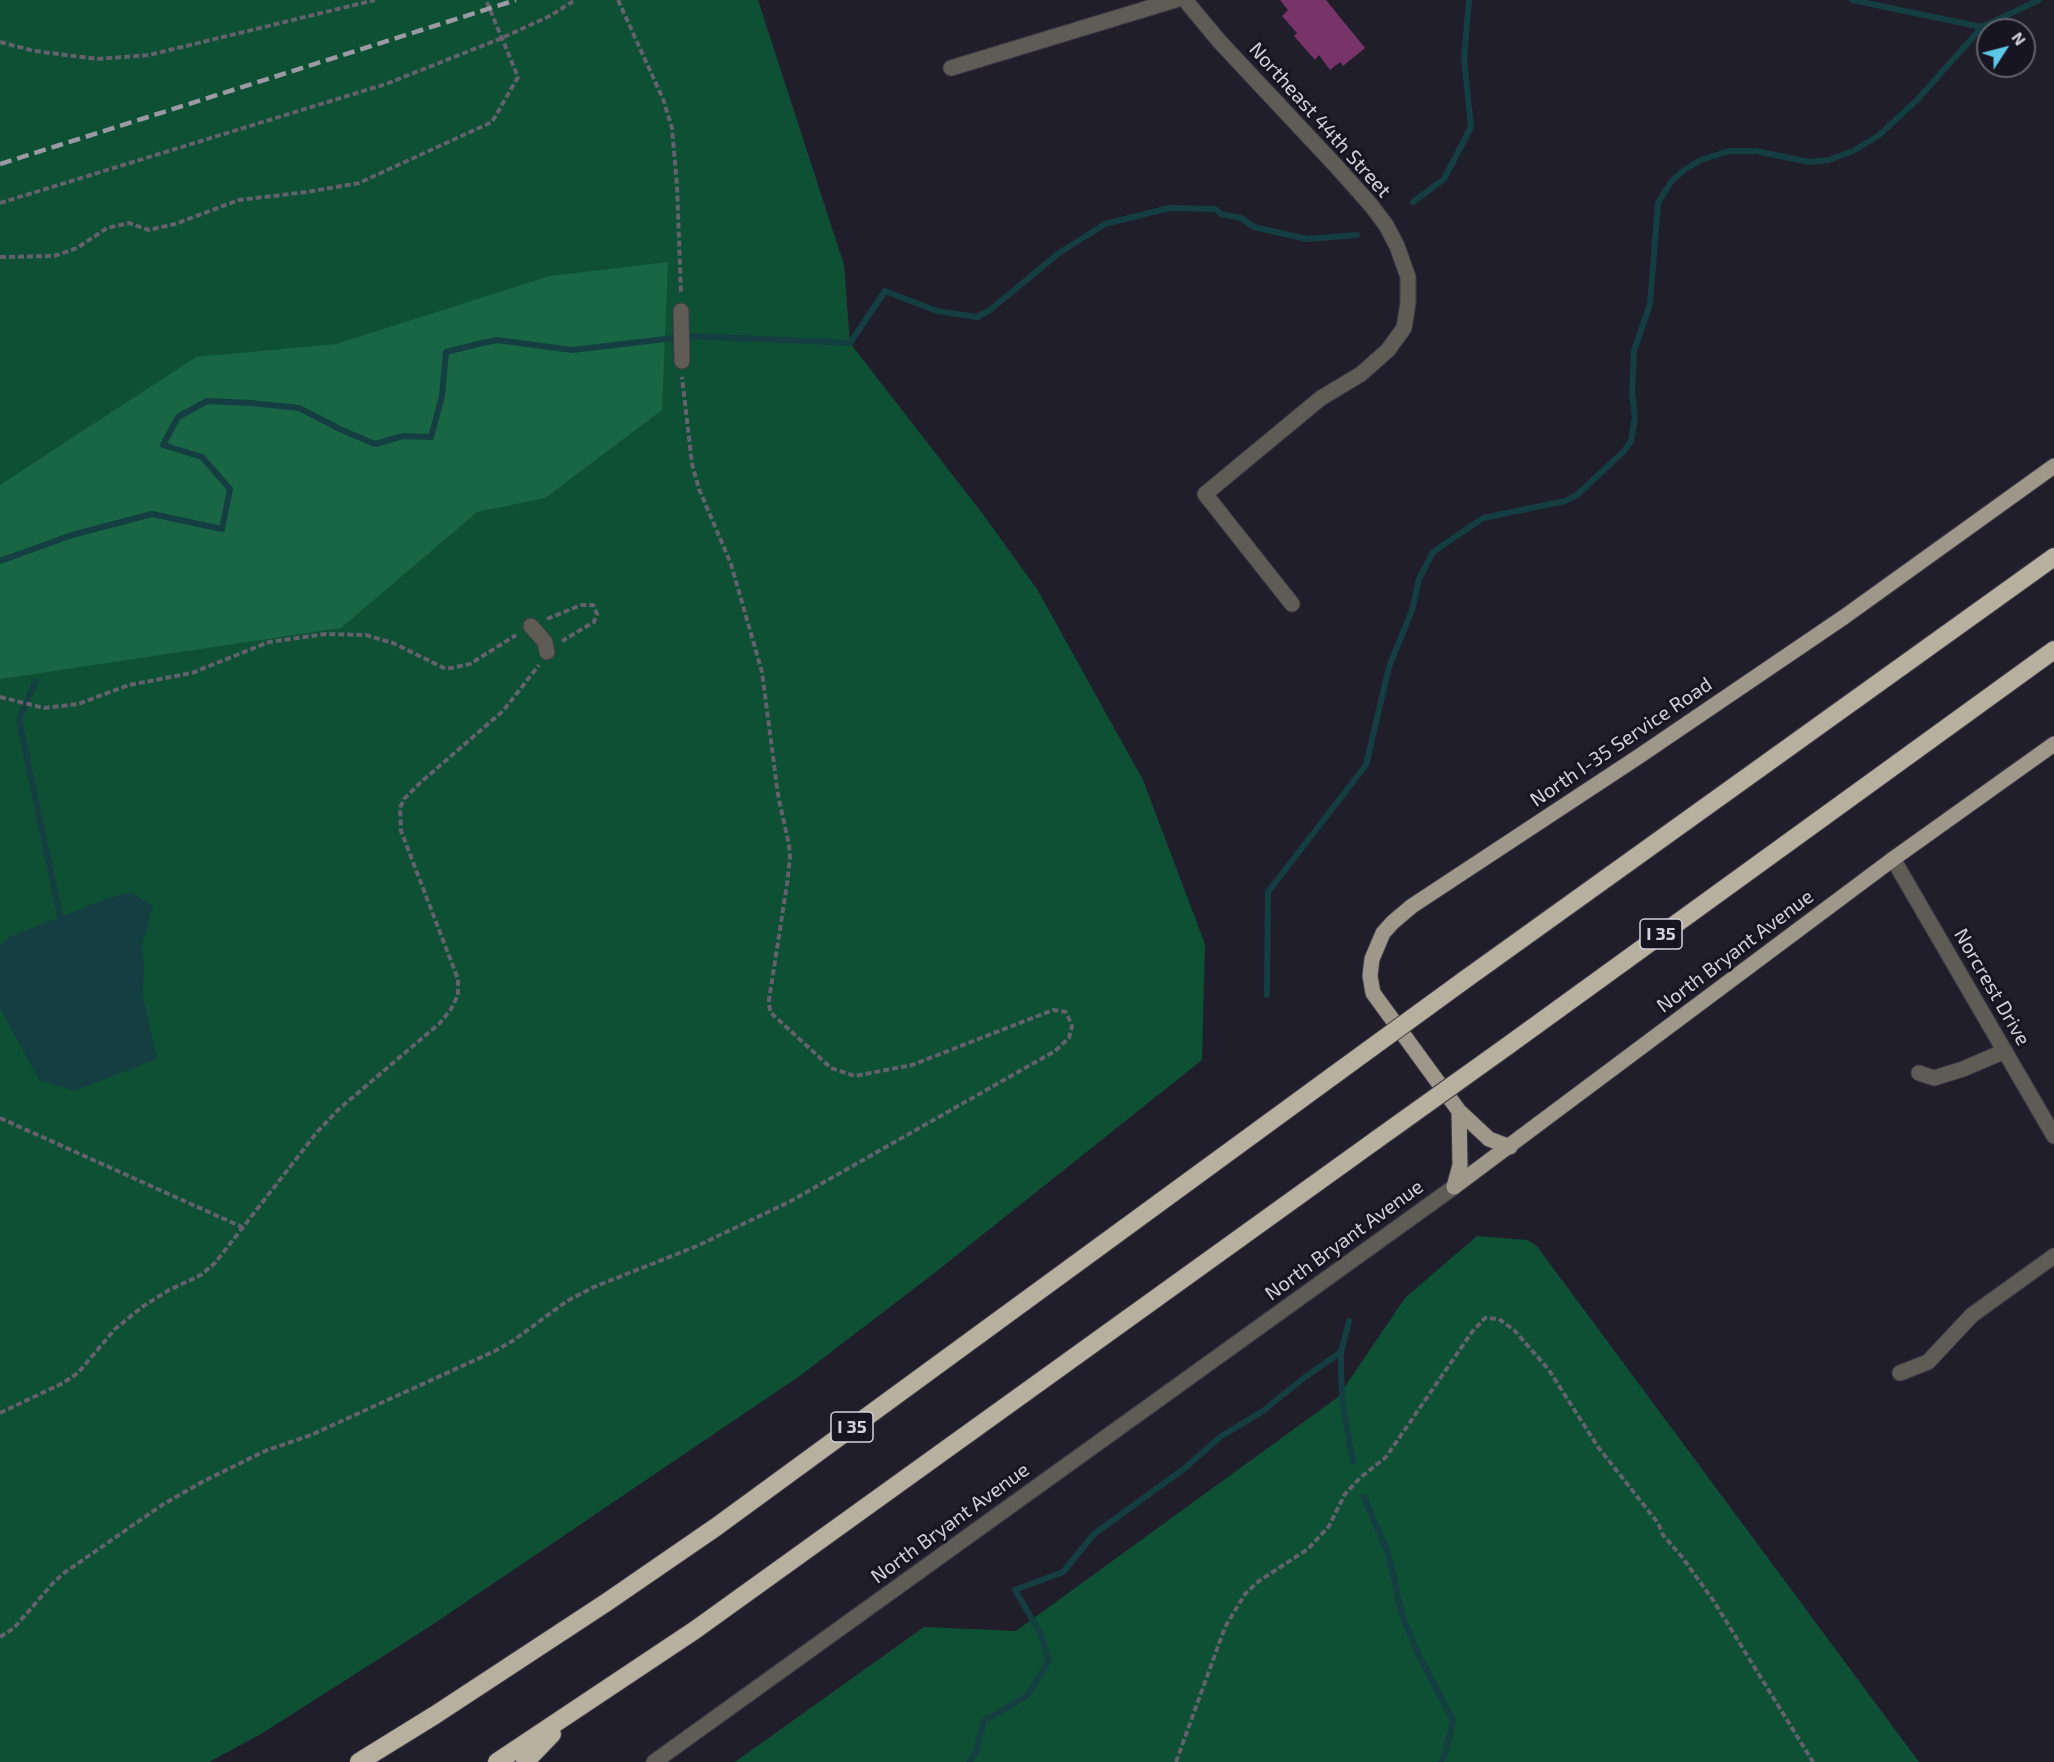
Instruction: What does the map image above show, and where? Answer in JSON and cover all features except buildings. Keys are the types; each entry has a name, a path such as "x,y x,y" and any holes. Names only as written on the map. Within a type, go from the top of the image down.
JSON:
{"highway":[{"name":"I 35","path":"359,1762 607,1602 716,1527 1463,981 2054,557"},
{"name":"I 35","path":"497,1762 695,1630 2054,650"},
{"path":"525,1762 577,1710"}],"main road":[{"name":"North I-35 Service Road","path":"1510,1146 1489,1139 1459,1111 1373,993 1370,976 1372,959 1383,933 1412,906 1844,618 2054,466"},
{"name":"North Bryant Avenue","path":"1454,1187 1893,859 2054,744"},
{"path":"1454,1187 1460,1165 1459,1111"}],"street":[{"path":"951,68 1176,0"},
{"name":"Northeast 44th Street","path":"1185,0 1220,42 1370,204 1386,225 1397,246 1408,277 1408,303 1404,328 1388,350 1361,374 1321,398 1205,494 1292,604"},
{"path":"681,311 682,361"},
{"path":"531,626 545,642 548,652"},
{"name":"Norcrest Drive","path":"1893,859 2054,1136"},
{"path":"1919,1073 1934,1078 1963,1069 2005,1051"},
{"name":"North Bryant Avenue","path":"654,1762 1454,1187"},
{"path":"1900,1373 1928,1362 1972,1315 2054,1256"}],"path":[{"path":"0,42 34,51 98,59 149,55 375,0"},
{"path":"0,257 5,255 54,256 77,248 106,228 129,223 149,230 175,224 239,200 359,183 492,122 518,77 486,0"},
{"path":"0,203 349,97 502,38 550,16 575,0"},
{"path":"618,0 663,99 672,128 677,186 681,311"},
{"path":"0,1636 14,1628 64,1573 162,1505 204,1481 265,1451 311,1435 495,1352 567,1301 594,1287 697,1246 789,1202 1055,1051 1069,1038 1072,1026 1066,1012 1053,1010 912,1065 855,1076 831,1068 770,1012 769,1000 788,884 789,845 778,795 762,672 731,564 699,489 692,464 682,361"},
{"path":"0,697 31,706 60,707 78,704 129,685 192,674 268,642 326,634 366,634 393,643 446,669 470,664 531,626 581,605 593,605 597,614 594,622 572,633 548,652 503,711 421,782 404,799 400,808 401,831 458,979 458,995 441,1023 332,1116 215,1263 201,1275 142,1307 115,1329 78,1372 63,1383 0,1413"},
{"path":"0,1118 242,1227"},
{"path":"1176,1762 1225,1627 1245,1594 1259,1581 1308,1548 1329,1526 1345,1494 1360,1478 1386,1457 1472,1332 1485,1318 1499,1319 1515,1331 1549,1370 1598,1447 1658,1523 1663,1535 1713,1600 1813,1762"}],"green space":[{"path":"0,0 758,0 844,265 850,343 982,513 1037,589 1143,780 1205,944 1202,1060 937,1271 801,1375 432,1625 261,1734 209,1762 0,1762"},
{"path":"668,262 662,410 545,498 477,512 341,628 0,679 0,485 196,357 336,344 550,276"},
{"path":"1477,1236 1527,1240 1536,1245 1919,1762 735,1762 924,1627 1016,1631 1338,1397 1405,1298"}],"shaded area":[{"path":"131,892 153,906 142,945 143,996 157,1059 74,1091 39,1080 0,1008 0,945 9,937 106,899"}],"waterway":[{"path":"1413,202 1444,179 1471,127 1464,58 1469,0"},
{"path":"1852,0 1976,26"},
{"path":"1267,995 1268,892 1366,765 1389,667 1412,610 1419,579 1433,552 1483,518 1565,501 1577,495 1624,451 1631,441 1635,417 1632,393 1634,351 1650,304 1658,203 1671,182 1684,170 1701,160 1729,151 1756,151 1809,162 1829,160 1853,151 1878,136 1917,100 1982,27 2039,0"},
{"path":"0,561 72,535 152,514 222,529 230,489 202,457 163,445 178,417 207,401 299,408 375,444 403,436 431,437 442,396 446,352 478,344 497,340 572,350 691,336 850,343 885,291 937,311 977,317 990,310 1059,253 1105,224 1169,208 1215,209 1221,214 1241,218 1254,227 1307,239 1357,235"},
{"path":"36,681 19,719 60,917"},
{"path":"1349,1321 1341,1352 1341,1376 1343,1407 1353,1461"},
{"path":"969,1762 975,1754 984,1721 1028,1695 1049,1660 1039,1631 1015,1590 1063,1572 1094,1534 1185,1468 1220,1437 1263,1411 1341,1352"},
{"path":"1364,1497 1388,1553 1402,1614 1418,1654 1453,1720 1441,1762"}],"railway":[{"path":"0,164 516,0"}]}
